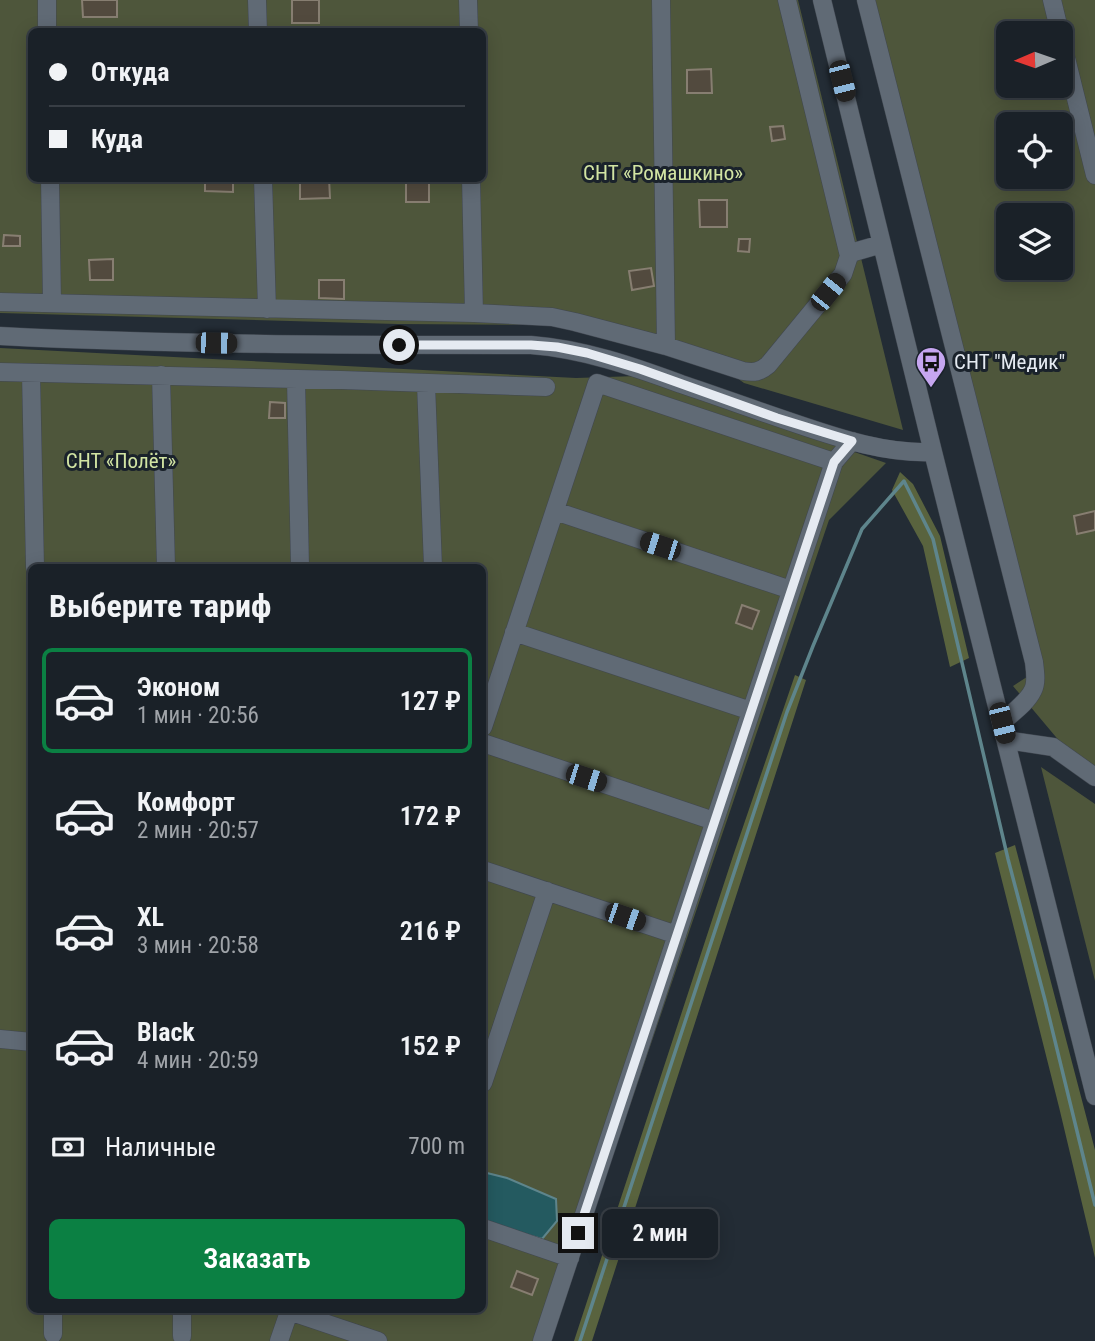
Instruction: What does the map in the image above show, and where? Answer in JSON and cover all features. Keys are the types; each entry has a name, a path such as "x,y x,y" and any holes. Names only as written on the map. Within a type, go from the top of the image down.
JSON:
{"street":[{"path":"47,0 47,28"},
{"path":"257,0 258,28"},
{"path":"468,0 469,28"},
{"path":"661,0 666,346"},
{"path":"0,302 552,317 666,346 743,372 761,371 768,366 843,274 849,256 787,0"},
{"path":"822,0 1095,1096"},
{"path":"866,0 1034,662 1034,689 1004,732"},
{"path":"1052,0 1057,21"},
{"path":"1073,86 1095,175"},
{"path":"50,182 52,303"},
{"path":"263,182 267,309"},
{"path":"471,182 474,313"},
{"path":"849,256 882,244"},
{"path":"0,336 320,345 557,347 640,369 852,441 905,452 933,452"},
{"path":"0,372 546,387"},
{"path":"31,373 35,564"},
{"path":"161,375 166,564"},
{"path":"296,379 300,564"},
{"path":"486,718 597,383 834,462"},
{"path":"426,384 433,564"},
{"path":"542,1341 834,462 852,441"},
{"path":"555,511 791,590"},
{"path":"514,632 751,710"},
{"path":"1004,732 1053,747 1095,777"},
{"path":"486,744 714,821"},
{"path":"486,871 677,934"},
{"path":"486,1074 547,891"},
{"path":"0,1039 28,1042"},
{"path":"486,1229 570,1258"},
{"path":"53,1313 53,1334"},
{"path":"182,1313 182,1336"},
{"path":"279,1341 288,1313"},
{"path":"298,1313 378,1341"}],"green space":[{"name":"СНТ «Ромашкино»","path":"0,0 798,0 903,430 744,383 726,370 555,325 397,324 0,313"},
{"path":"859,0 1095,0 1095,769 1066,749 1013,686 1030,675"},
{"name":"СНТ «Полёт»","path":"0,348 576,378 637,376 886,463 829,520 550,1341 0,1341"},
{"path":"900,472 913,484 940,536 969,658 950,667 923,546 892,490"},
{"path":"795,675 806,680 592,1341 574,1341 733,856"},
{"path":"1041,767 1095,804 1095,981"},
{"path":"1015,845 1095,1150 1095,1258 995,853"}],"water":[{"path":"486,1173 507,1178 556,1199 557,1221 542,1239 486,1223"}],"building":[{"path":"82,0 117,0 117,17 83,17"},
{"path":"292,0 319,0 319,23 292,23"},
{"path":"711,69 712,93 687,93 687,70"},
{"path":"783,126 785,139 772,141 770,127"},
{"path":"205,182 233,182 233,192 205,191"},
{"path":"300,182 329,182 330,198 300,199"},
{"path":"406,182 429,182 429,202 406,202"},
{"path":"699,200 727,200 727,227 700,227"},
{"path":"4,235 20,236 20,246 3,246"},
{"path":"739,239 750,239 749,252 738,251"},
{"path":"113,259 113,280 90,280 89,260"},
{"path":"651,268 654,286 632,290 629,271"},
{"path":"319,280 344,280 344,299 319,298"},
{"path":"270,402 285,403 285,418 269,418"},
{"path":"1095,511 1095,530 1077,534 1074,516"},
{"path":"742,605 759,611 752,629 736,623"},
{"path":"517,1271 538,1279 532,1295 511,1287"}],"waterway":[{"path":"580,1341 787,712 862,529 904,481 933,539 1008,859 1095,1205"}],"place":[{"name":"СНТ \"Медик\"","path":"931,389"}],"route":[{"path":"399,345 531,345 587,353 852,441 834,462 578,1233"}]}
